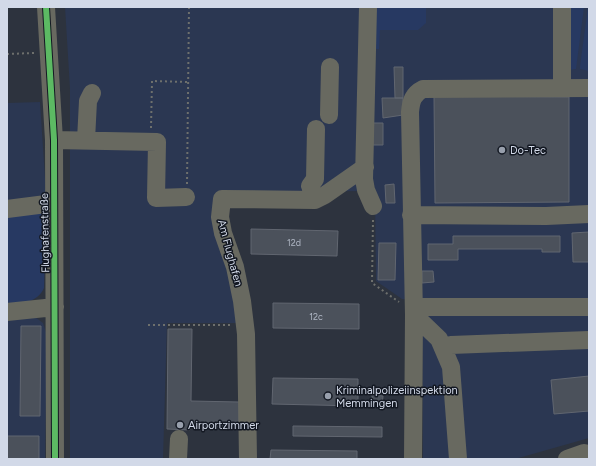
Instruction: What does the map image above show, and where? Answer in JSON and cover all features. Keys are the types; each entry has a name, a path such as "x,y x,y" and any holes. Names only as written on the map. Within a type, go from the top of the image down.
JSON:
{"street":[{"name":"Flughafenstraße","path":"46,7 54,140 55,459"},
{"path":"368,7 365,167 366,190 373,210"},
{"path":"562,7 562,88"},
{"path":"329,115 330,67"},
{"path":"413,459 416,310 411,215 411,103 417,92 423,89 589,88"},
{"path":"86,140 88,101 92,93"},
{"path":"316,129 315,179 318,190"},
{"path":"54,140 157,142 156,198 186,197"},
{"path":"318,190 327,167"},
{"name":"Am Flughafen","path":"248,459 248,394 245,325 235,267 222,228 220,217 222,198 314,200 318,190 365,167"},
{"path":"7,209 54,203"},
{"path":"411,215 546,216 589,214"},
{"path":"7,312 55,307"},
{"path":"416,310 589,307"},
{"path":"416,310 439,339 451,367 458,459"},
{"path":"443,348 451,345 589,340"},
{"path":"178,459 179,439"},
{"path":"567,459 584,453 589,454"}],"path":[{"path":"186,197 189,7"},
{"path":"7,54 38,52"},
{"path":"150,142 152,81 188,82"},
{"path":"373,210 372,283 401,304 416,310"},
{"path":"148,325 245,325"}],"shaded area":[{"path":"65,7 589,7 589,438 515,459 423,459 422,301 402,299 376,281 375,191 217,192 239,323 167,323 163,459 70,459 70,89"},
{"path":"375,7 426,7 426,23 418,30 380,30 379,49 373,49"},
{"path":"568,7 584,7 576,69 568,70"},
{"path":"588,7 589,71 580,69"},
{"path":"40,102 46,193 44,197 7,205 7,103"},
{"path":"42,211 46,214 44,288 37,297 28,302 7,306 7,214"},
{"path":"35,317 43,323 47,335 45,459 7,459 7,318"}],"building":[{"path":"394,67 403,67 403,98 395,98"},
{"name":"Do-Tec","path":"434,96 569,97 569,202 435,203"},
{"path":"382,98 403,98 403,115 383,118"},
{"path":"373,123 383,123 383,145 373,145"},
{"path":"394,184 395,203 386,203 385,185"},
{"path":"251,229 338,231 337,256 251,254"},
{"path":"589,232 589,262 573,262 572,233"},
{"path":"453,236 560,236 560,252 542,252 542,249 458,249 458,260 428,260 428,244 453,244"},
{"path":"379,243 396,243 395,280 378,280"},
{"path":"422,271 433,271 434,282 422,283"},
{"path":"273,303 359,304 359,329 273,328"},
{"path":"21,326 41,326 40,416 20,416"},
{"path":"168,329 192,329 191,401 239,402 239,427 190,426 190,430 167,429"},
{"path":"589,376 589,411 554,414 551,380"},
{"path":"273,378 358,379 358,406 272,404"},
{"path":"372,395 383,396 382,407 372,407"},
{"path":"293,426 382,427 382,437 293,436"},
{"path":"7,436 39,436 39,459 7,459"},
{"path":"271,450 357,451 357,459 270,459"}],"cycle path":[{"path":"46,7 54,140 55,459"}],"place":[{"name":"Do-Tec","path":"502,150"},
{"name":"Kriminalpolizeiinspektion Memmingen","path":"328,396"},
{"name":"Airportzimmer","path":"180,425"}]}
